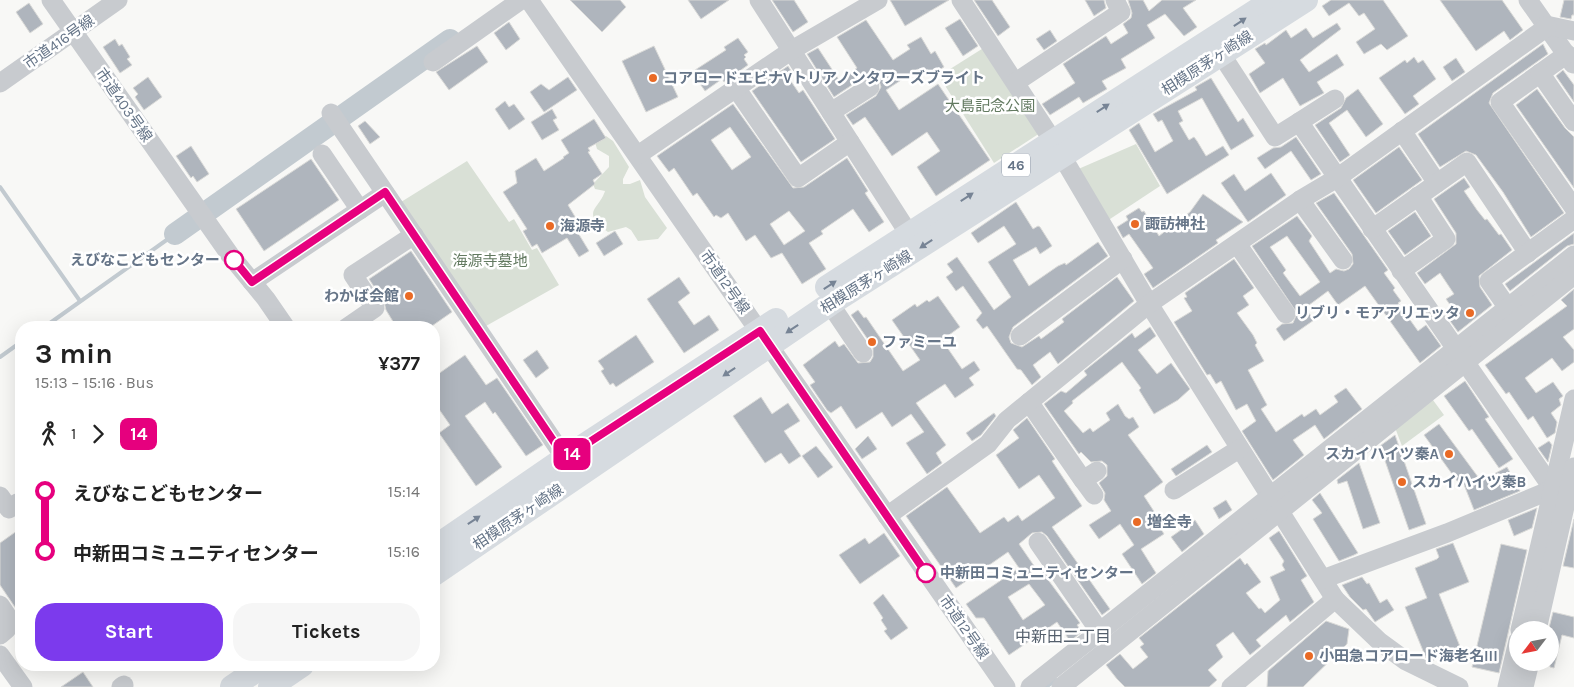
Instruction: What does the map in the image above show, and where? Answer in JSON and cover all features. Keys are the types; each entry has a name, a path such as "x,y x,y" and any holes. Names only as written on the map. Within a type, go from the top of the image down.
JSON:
{"main road":[{"name":"相模原茅ヶ崎線","path":"440,558 565,458 765,338 830,304 1273,0"},
{"name":"相模原茅ヶ崎線","path":"440,558 765,338 908,234 1221,54 1306,0"},
{"path":"232,687 255,671"},
{"path":"270,687 293,671"}],"street":[{"name":"市道403号線","path":"51,0 202,215 281,321"},
{"name":"市道416号線","path":"0,83 118,0"},
{"path":"433,62 521,0"},
{"name":"市道12号線","path":"529,0 1006,687"},
{"path":"759,0 908,234"},
{"path":"638,156 792,50 878,0"},
{"path":"961,0 1016,82 1149,304 1335,599 1357,623 1400,656 1430,674 1459,687"},
{"path":"1016,82 1121,12 1115,0"},
{"path":"1528,0 1570,60 1540,73 1500,102 1574,208"},
{"path":"887,516 988,444 1008,420 1149,304 1300,200 1337,178 1546,26 1574,31"},
{"path":"1221,54 1275,137 1335,99"},
{"path":"1540,73 1574,122"},
{"path":"831,112 870,87"},
{"path":"736,88 798,178 850,142"},
{"path":"334,118 565,458"},
{"path":"1299,122 1459,356 1563,491"},
{"path":"1402,131 1437,183"},
{"path":"322,154 360,210"},
{"path":"1372,229 1467,162 1528,253"},
{"path":"252,282 385,192"},
{"path":"1401,271 1446,239 1418,196"},
{"path":"1300,200 1342,260"},
{"path":"1508,308 1489,281 1574,218"},
{"path":"356,321 375,308 353,275 414,235"},
{"path":"1237,244 1286,314"},
{"path":"1459,356 1508,308 1574,255"},
{"path":"1020,336 1123,259"},
{"path":"1061,687 1274,504 1459,356 1574,275"},
{"path":"830,304 863,353"},
{"path":"1539,621 1563,491 1574,399"},
{"path":"1029,402 1091,482"},
{"path":"1174,490 1239,449"},
{"path":"1523,621 1563,491 1574,467"},
{"path":"1323,580 1563,491"},
{"path":"0,496 9,509 15,505"},
{"path":"1030,687 1100,632 1274,504"},
{"path":"1038,542 1100,632"},
{"path":"1231,687 1335,599"},
{"path":"0,605 10,620 7,629 0,636"},
{"path":"0,655 23,687"},
{"path":"1507,687 1511,671"},
{"path":"1524,687 1528,671"}],"green space":[{"name":"大島記念公園","path":"985,47 1040,133 994,163 939,76"},
{"path":"606,136 613,141 629,167 623,179 623,184 630,184 640,180 645,197 667,228 658,239 638,241 631,230 626,227 608,232 595,219 594,211 605,191 595,189 593,184 609,167 609,156 597,149 595,142"},
{"path":"1136,144 1160,186 1107,221 1076,170"},
{"name":"海源寺墓地","path":"467,161 509,222 514,219 532,250 537,248 559,285 486,326 401,202"},
{"path":"1430,396 1444,415 1402,446 1394,425"}],"building":[{"path":"570,0 620,0 626,7 602,32"},
{"path":"688,0 729,0 701,19"},
{"path":"772,0 794,0 808,22 793,32"},
{"path":"890,0 949,0 905,26"},
{"path":"974,0 992,0 1010,27 998,36"},
{"path":"1085,0 1104,0 1106,8 1094,16"},
{"path":"1128,0 1143,0 1149,11 1162,0 1196,0 1183,8 1197,27 1184,36 1165,14 1147,25 1155,38 1121,59 1126,68 1102,81 1107,89 1083,103 1079,97 1050,115 1042,104 1075,83 1063,64 1106,36 1111,44 1128,33 1123,24 1131,18 1132,13"},
{"path":"1331,0 1383,0 1408,36 1387,50 1381,44 1364,54 1356,42 1375,29 1364,13 1359,16 1349,3 1329,16 1322,6"},
{"path":"1440,0 1502,0 1523,30 1510,40 1504,31 1476,51"},
{"path":"1564,0 1574,0 1574,15 1572,15 1571,19 1560,17"},
{"path":"29,3 43,24 30,33 16,12"},
{"path":"960,19 978,46 963,56 945,28"},
{"path":"866,20 893,60 910,49 907,45 921,37 931,54 935,51 944,67 929,76 925,69 919,72 918,69 886,90 899,110 938,84 990,160 936,196 917,167 940,151 927,132 892,156 865,117 853,125 846,115 876,96 881,87 879,81 870,76 864,77 834,97 807,54 818,48 839,80 857,68 837,37"},
{"path":"509,22 520,39 506,50 494,33"},
{"path":"1337,23 1341,29 1300,60 1309,72 1337,54 1344,65 1317,82 1324,93 1300,106 1283,78 1260,93 1249,74 1265,63 1255,49 1265,43 1266,45 1286,30 1291,38 1306,28 1313,38"},
{"path":"1050,30 1057,41 1044,50 1036,39"},
{"path":"738,38 748,52 744,55 746,57 744,59 748,65 724,82 722,79 705,91 692,72 726,50 724,47"},
{"path":"115,39 119,46 122,44 130,57 127,59 132,65 120,73 103,47"},
{"path":"1543,44 1548,54 1493,93 1489,103 1564,213 1531,237 1503,192 1476,155 1466,151 1440,167 1418,134"},
{"path":"477,46 488,62 449,90 436,72"},
{"name":"コアロードエビナVトリアノンタワーズブライト","path":"654,46 678,97 646,112 622,61"},
{"path":"1414,57 1418,63 1423,60 1436,79 1413,96 1419,104 1405,114 1379,78 1405,60 1407,63"},
{"path":"1456,58 1465,72 1452,81 1443,67"},
{"path":"788,66 793,74 788,77 799,93 803,90 835,139 801,162 752,91"},
{"path":"1563,70 1574,85 1574,102 1556,76"},
{"path":"148,77 162,97 144,110 135,97 138,94 133,88"},
{"path":"568,77 577,90 544,112 530,92 541,84 549,90"},
{"path":"1211,78 1238,122 1243,118 1254,136 1231,150 1202,98 1178,111 1183,121 1179,123 1189,140 1194,137 1206,156 1223,146 1229,155 1167,194 1129,130 1139,123 1155,152 1173,141 1162,120 1158,122 1153,114 1197,90 1195,87"},
{"path":"1358,89 1383,124 1366,137 1347,110 1329,123 1350,155 1340,162 1315,125 1341,108 1346,98"},
{"path":"1537,89 1565,128 1574,137 1574,188 1516,105"},
{"path":"505,101 509,107 514,104 525,119 509,130 495,109"},
{"path":"733,104 793,188 804,187 847,158 868,191 865,193 884,222 869,232 853,209 821,231 823,234 809,243 826,269 802,284 782,253 771,258 755,235 746,241 728,213 721,218 716,215 714,217 697,193 693,196 674,168 669,172 657,156","holes":["730,127 751,157 732,170 711,140","789,211 805,231 784,245 770,224"]},
{"path":"552,109 557,118 553,120 559,130 542,140 531,122"},
{"path":"594,119 606,138 588,148 590,151 588,152 602,174 593,180 595,184 568,205 577,220 572,223 589,251 579,257 567,238 542,253 537,244 532,247 523,231 527,229 503,192 517,183 515,171 536,158 544,171 564,158 569,153 561,140"},
{"path":"365,121 380,137 370,144 358,126"},
{"path":"1296,137 1321,174 1311,180 1291,151 1265,169 1257,158 1273,148 1281,147"},
{"path":"191,146 209,174 197,182 193,176 191,178 176,156"},
{"path":"1399,147 1422,180 1376,213 1353,180"},
{"name":"えびなこどもセンター","path":"311,159 339,200 264,251 236,209"},
{"path":"1271,173 1286,195 1248,222 1221,183 1234,174 1245,191"},
{"path":"1464,178 1470,187 1464,191 1485,220 1487,219 1499,235 1501,234 1512,250 1479,276 1480,287 1492,305 1458,332 1445,314 1453,309 1446,299 1454,294 1440,273 1425,284 1417,273 1456,244 1456,233 1434,199"},
{"path":"1334,193 1388,270 1384,273 1395,288 1393,290 1401,301 1398,303 1418,331 1426,325 1441,346 1420,363 1365,286 1338,305 1328,291 1305,308 1314,320 1284,341 1276,329 1282,324 1293,323 1297,313 1252,246 1297,216 1312,236 1309,241 1330,273 1336,269 1344,271 1353,264 1352,254 1316,203","holes":["1287,236 1320,282 1300,296 1283,273 1286,270 1270,247"]},
{"path":"1203,194 1243,222 1216,240 1218,243 1153,288 1144,274 1153,268 1129,234 1123,238 1117,227 1128,220 1126,216 1139,208 1142,212 1144,211 1159,236 1190,212"},
{"path":"1016,202 1033,229 1038,226 1040,227 1052,246 1040,254 1036,247 1013,260 1029,286 1058,266 1065,263 1066,265 1098,242 1108,256 1013,327 1009,337 1011,343 1022,347 1039,336 1041,339 1064,322 1062,319 1117,277 1134,301 1058,364 1050,352 1033,365 1041,377 1032,385 1021,370 1017,369 987,326 983,329 976,320 982,313 963,286 956,291 946,277 953,272 947,264 957,257 994,310 1011,297 988,262 1016,244 1004,226 978,243 971,233"},
{"path":"1415,212 1431,236 1405,255 1388,231"},
{"path":"615,231 623,244 604,256 596,243"},
{"path":"1574,233 1574,244 1567,246 1510,291 1505,284"},
{"name":"わかば会館","path":"411,251 452,312 439,321 393,321 386,310 384,302 369,279"},
{"path":"1234,259 1254,288 1243,296 1249,305 1237,313 1253,335 1257,343 1255,345 1264,361 1248,370 1267,405 1261,409 1276,432 1302,414 1304,417 1316,409 1320,415 1338,402 1334,396 1346,388 1362,409 1324,439 1315,425 1293,440 1304,455 1273,480 1242,431 1256,421 1247,404 1236,410 1221,381 1216,384 1210,374 1207,375 1174,322 1192,311 1184,298 1187,297 1185,293"},
{"path":"679,277 690,293 678,302 694,325 709,315 719,330 684,353 647,299"},
{"path":"1574,289 1574,329 1563,337 1574,350 1574,362 1562,371 1552,358 1525,378 1536,393 1553,382 1563,396 1559,399 1561,405 1551,413 1557,422 1555,433 1547,438 1533,416 1528,420 1509,392 1506,394 1485,365 1567,306 1561,300"},
{"path":"938,296 960,327 942,340 962,369 974,361 980,370 969,378 974,385 955,398 945,384 916,403 946,445 936,453 942,463 927,474 906,443 924,432 911,414 892,427 882,412 856,429 841,406 831,413 827,410 810,385 815,382 803,365 835,341 839,347 844,344 858,363 870,362 873,357 873,347 851,315 858,310 864,318 866,317 903,371 920,360 892,320 915,304 917,307 927,300 929,302"},
{"path":"1150,327 1156,336 1138,350 1157,374 1171,363 1190,389 1178,400 1154,414 1139,390 1141,388 1122,362 1072,401 1073,403 1064,411 1083,433 1090,428 1093,432 1110,420 1106,413 1118,404 1125,416 1129,419 1133,417 1139,427 1128,435 1163,482 1144,496 1157,516 1154,518 1164,534 1141,549 1156,573 1142,584 1122,554 1134,545 1120,524 1099,539 1089,525 1111,511 1104,500 1105,493 1099,483 1107,476 1107,465 1102,461 1091,462 1081,452 1079,454 1044,404 1061,391 1066,393 1087,375 1084,371 1132,333 1135,338"},
{"path":"636,335 654,362 616,387 613,383 610,385 601,371 604,369 598,361"},
{"path":"537,350 549,368 536,378 523,360"},
{"path":"465,355 486,385 497,378 543,445 526,456 495,412 493,414 485,402 465,416 502,467 476,486 440,434 440,432 450,425 440,411 440,373"},
{"path":"1465,381 1489,417 1485,419 1513,459 1499,468 1472,429 1469,431 1444,396"},
{"path":"761,397 772,414 788,403 800,421 784,431 801,456 789,464 781,453 765,463 733,416"},
{"path":"994,413 996,416 981,435 972,441 966,433"},
{"path":"1027,418 1055,459 1052,461 1082,506 1052,527 1110,609 1102,615 1047,536 1042,532 1032,533 1019,544 1039,573 1044,570 1049,581 1080,623 1077,625 1082,632 1070,641 1057,622 1009,655 984,618 976,618 966,604 1019,568 1008,552 956,588 906,516 947,487 980,533 1004,517 1008,522 1018,515 1022,521 1055,498 1039,475 1019,489 996,455 1019,438 1013,430","holes":["1029,584 1045,605 1023,620 1008,597"]},
{"path":"1439,424 1481,481 1507,467 1520,491 1474,510 1463,482 1460,485 1424,435"},
{"name":"スカイハイツ秦B","path":"1395,435 1426,524 1409,530 1382,452 1375,455 1373,451"},
{"path":"868,436 877,449 862,459 855,449"},
{"path":"1549,441 1552,445 1548,462 1538,448"},
{"path":"1207,445 1212,452 1176,476 1171,469"},
{"path":"816,446 833,467 818,478 802,456"},
{"path":"1359,463 1380,523 1363,529 1347,481 1338,484 1337,480"},
{"path":"1320,493 1358,553 1339,561 1313,519 1322,513 1312,500"},
{"path":"1226,500 1232,510 1219,519 1213,508"},
{"path":"1537,508 1532,528 1514,536 1508,520"},
{"path":"1574,519 1574,568 1563,566"},
{"path":"1195,520 1204,534 1182,552 1171,537"},
{"path":"1279,531 1307,576 1301,580 1314,602 1290,622 1286,615 1256,640 1261,646 1250,655 1233,632 1216,645 1223,657 1208,670 1217,680 1209,687 1125,687 1117,679 1106,665 1120,654 1133,669 1148,657 1140,647 1144,644 1139,638 1240,558 1245,565 1247,563 1261,582 1246,593 1259,609 1261,608 1265,613 1280,600 1270,577 1285,570 1282,565 1284,561 1269,538"},
{"path":"15,532 15,607 0,585 0,543"},
{"path":"884,533 900,556 860,584 839,555 865,538 869,544"},
{"path":"1453,543 1469,582 1439,594 1461,649 1431,661 1426,658 1405,607 1427,598 1415,568 1437,559 1439,557 1436,549"},
{"path":"1501,544 1527,550 1511,621 1509,621 1509,629 1499,673 1472,667"},
{"path":"1362,577 1367,584 1369,583 1380,603 1387,599 1394,610 1375,622 1366,609 1363,610 1350,597 1342,585"},
{"path":"883,594 908,628 891,640 884,631 887,629 881,620 883,618 873,603"},
{"path":"1553,612 1574,617 1574,638 1562,635 1559,647 1559,621 1551,621"},
{"name":"小田急コアロード海老名III","path":"1326,621 1349,629 1347,644 1303,687 1267,687 1268,671"},
{"path":"83,672 93,687 61,687"}],"waterway":[{"path":"175,234 450,40"},
{"path":"0,187 80,301"},
{"path":"53,321 175,234"},
{"path":"0,357 15,346"},
{"path":"1046,687 1056,680"}],"bus line":[{"name":"14","path":"234,260 252,282 385,192 565,458 760,331 926,573"}],"place":[{"name":"コアロードエビナVトリアノンタワーズブライト","path":"653,78"},
{"name":"諏訪神社","path":"1135,224"},
{"name":"海源寺","path":"550,226"},
{"name":"えびなこどもセンター","path":"234,260"},
{"name":"わかば会館","path":"409,296"},
{"name":"リブリ・モアアリエッタ","path":"1470,313"},
{"name":"ファミーユ","path":"872,342"},
{"name":"スカイハイツ秦A","path":"1449,454"},
{"name":"スカイハイツ秦B","path":"1402,482"},
{"name":"増全寺","path":"1137,522"},
{"name":"中新田コミュニティセンター","path":"926,573"},
{"name":"小田急コアロード海老名III","path":"1309,656"}],"district":[{"name":"中新田二丁目","path":"1063,636"}]}
